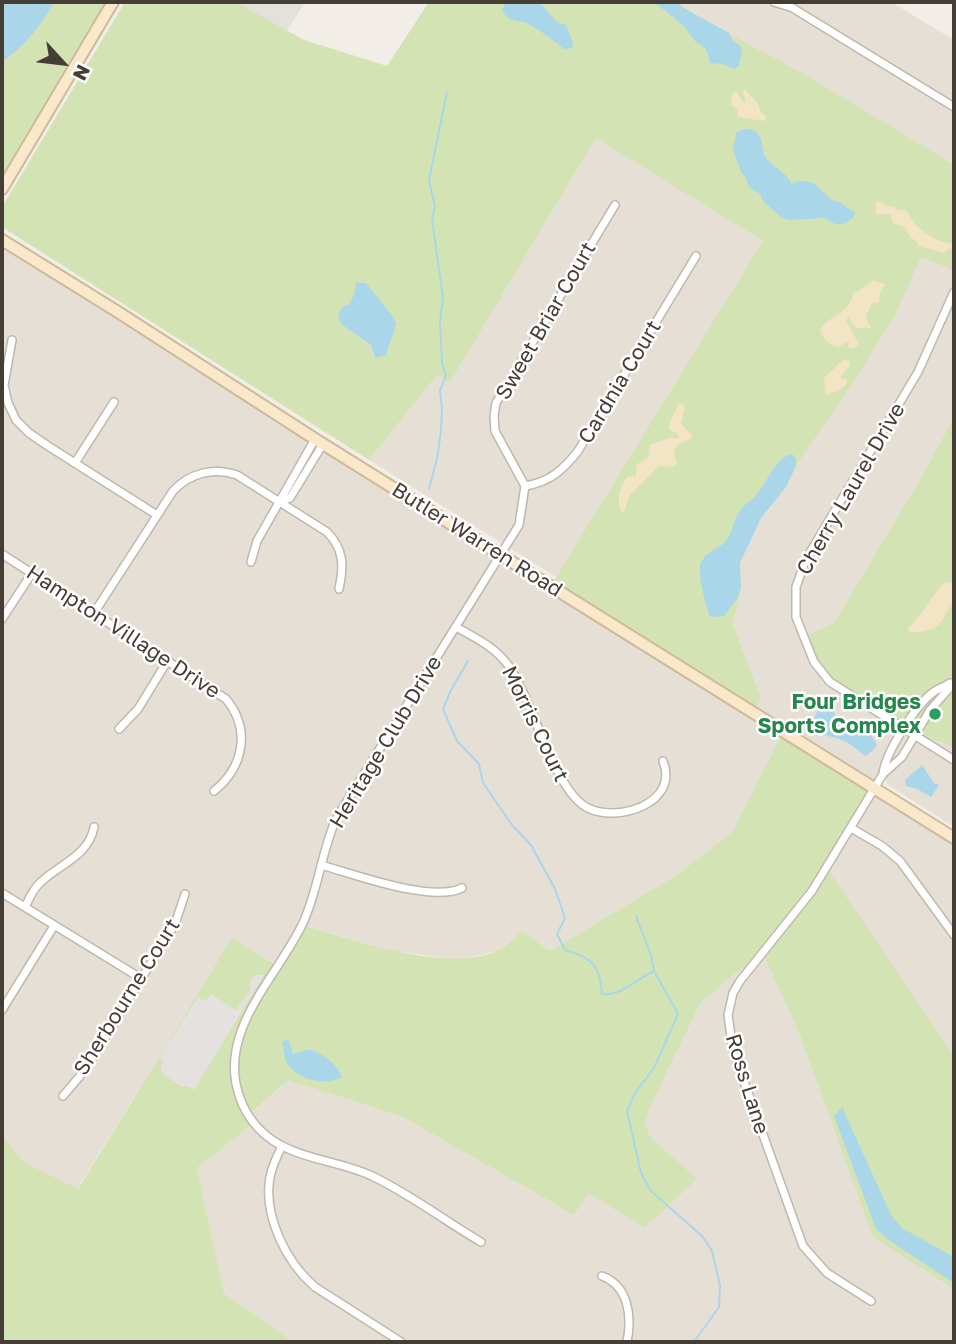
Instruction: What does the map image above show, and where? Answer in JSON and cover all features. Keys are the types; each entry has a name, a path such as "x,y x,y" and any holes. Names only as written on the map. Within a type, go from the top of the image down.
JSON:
{"main road":[{"path":"2,188 113,2"},
{"name":"Butler Warren Road","path":"2,240 319,442 954,838"}],"street":[{"path":"775,2 789,4 954,107"},
{"name":"Sweet Briar Court","path":"525,486 495,430 496,404 615,205"},
{"name":"Cardnia Court","path":"525,486 553,478 578,451 696,256"},
{"name":"Cherry Laurel Drive","path":"954,292 918,372 806,559 796,587 796,617 814,663 830,682 954,760"},
{"path":"12,340 4,385 11,412 29,433 157,515"},
{"path":"75,463 114,402"},
{"path":"251,562 257,541 281,501 282,493 319,442"},
{"path":"94,613 173,491 183,481 209,471 237,475 320,526 337,543 343,561 339,589"},
{"path":"501,555 519,525 525,486"},
{"name":"Hampton Village Drive","path":"2,554 226,699 240,724 243,739 241,753 230,774 214,791"},
{"name":"Heritage Club Drive","path":"481,1242 374,1176 282,1146 263,1133 242,1104 235,1082 235,1050 243,1024 302,925 331,832 345,803 501,555"},
{"path":"2,619 32,573"},
{"name":"Morris Court","path":"456,627 488,645 508,664 565,786 584,806 597,812 615,814 642,807 654,799 664,783 667,770 663,761"},
{"path":"119,729 138,709 168,660"},
{"path":"883,774 884,764 922,704 935,691 954,682"},
{"path":"883,774 902,757 930,710 954,682"},
{"name":"Ross Lane","path":"871,1301 827,1273 803,1246 733,1051 728,1028 731,1002 740,981 812,891 883,774"},
{"path":"25,907 37,885 64,866 89,842 94,827"},
{"path":"851,828 882,846 900,861 954,934"},
{"path":"321,865 417,890 445,893 462,888"},
{"path":"2,894 142,979"},
{"name":"Sherbourne Court","path":"63,1096 85,1070 142,979 175,924 185,894"},
{"path":"2,1010 54,926"},
{"path":"282,1146 271,1170 269,1189 273,1216 290,1260 315,1287 401,1342"},
{"path":"602,1276 618,1285 626,1301 630,1320 627,1342"}],"shaded area":[{"path":"236,2 305,2 287,31"},
{"path":"677,2 891,2 954,40 954,162 952,164 801,72 704,20"},
{"path":"596,138 764,241 556,577 369,460 437,375 450,381"},
{"path":"2,240 501,555 761,698 733,624 741,588 740,563 761,518 785,487 796,466 895,316 921,256 954,270 954,417 834,623 913,735 944,743 954,749 954,827 888,785 883,775 875,787 954,838 954,1057 827,868 784,730 732,832 678,874 550,951 522,931 497,951 461,960 392,951 302,925 279,966 232,939 77,1189 24,1162 2,1136"},
{"path":"762,952 799,1033 873,1236 954,1289 954,1342 293,1342 224,1293 197,1168 254,1123 249,1116 288,1080 403,1117 574,1215 589,1193 696,1179 651,1138 645,1127 649,1109 701,1002"},
{"path":"254,975 264,975 194,1090 187,1086 182,1087 164,1075 160,1067 163,1061 159,1058 198,997 206,1001 211,994 236,1010 250,991 248,985"}],"green space":[{"path":"2,2 108,2 2,179"},
{"path":"125,2 236,2 304,40 387,66 429,2 677,2 704,20 801,72 951,163 954,162 954,270 921,257 895,316 796,466 786,487 761,518 740,563 741,588 733,624 761,698 753,712 551,585 763,241 596,138 450,382 437,375 369,460 2,227 2,207"},
{"path":"954,417 954,749 944,743 913,735 830,682 803,637 834,623"},
{"path":"784,730 875,787 827,868 954,1056 954,1289 873,1237 799,1033 762,952 701,1002 649,1109 645,1126 651,1138 697,1179 644,1228 589,1193 574,1215 403,1117 288,1080 249,1115 254,1123 197,1168 224,1293 293,1342 2,1342 2,1136 24,1162 78,1189 232,938 278,966 302,925 427,957 476,957 496,951 522,931 550,951 678,874 732,832"}],"sand":[{"path":"745,89 758,104 766,117 765,121 738,117 737,109 731,104 733,92 737,92 742,101 746,102 743,91"},
{"path":"880,201 895,207 897,211 907,211 920,229 940,241 954,244 954,249 949,248 944,253 918,246 905,227 893,223 890,214 876,214 876,203"},
{"path":"873,281 885,284 879,302 872,303 866,317 871,328 857,329 848,317 846,321 859,344 853,349 848,348 849,341 838,347 830,343 820,331 823,326 847,307 853,294"},
{"path":"844,359 849,361 850,366 840,377 847,380 847,384 826,395 824,378"},
{"path":"679,403 685,406 681,424 692,435 691,439 675,449 677,461 674,467 659,466 630,495 623,514 619,505 620,489 629,476 636,477 637,464 649,457 650,445 671,437 679,438 678,434 669,429"},
{"path":"946,582 954,583 954,604 941,622 931,629 909,632 908,627"}],"water":[{"path":"2,2 54,2 32,35 2,62"},
{"path":"506,2 539,2 557,22 566,25 573,43 572,48 564,49 530,25 507,17 502,10"},
{"path":"654,2 677,2 729,33 742,51 739,66 734,69 723,64 710,63 706,49 695,41 683,25"},
{"path":"751,129 761,138 767,159 792,184 798,181 812,182 832,200 840,202 855,213 853,218 843,224 835,224 824,218 782,218 763,201 760,194 749,187 733,150 736,133"},
{"path":"356,283 366,283 396,324 386,355 375,358 371,345 341,324 338,314 349,304"},
{"path":"792,454 796,458 796,466 786,487 761,518 740,563 741,588 737,599 724,616 711,617 701,583 700,565 707,555 724,543 741,509 755,496 776,465"},
{"path":"828,705 835,714 834,722 862,728 871,735 877,746 866,756 846,742 818,731 812,724 819,707"},
{"path":"922,765 934,783 939,785 931,797 906,786 905,780"},
{"path":"288,1039 293,1054 306,1050 315,1051 334,1065 342,1077 329,1081 313,1080 293,1070 286,1060 282,1042"},
{"path":"842,1107 891,1215 902,1228 954,1257 954,1283 876,1229 834,1116"}],"waterway":[{"path":"429,489 441,430 440,391 446,375 442,363 440,321 443,298 432,219 435,207 429,180 447,92"},
{"path":"468,661 443,709 457,741 479,764 483,783 512,825 531,845 555,889 565,918 557,934 565,950 582,956 593,964 597,969 602,994 622,990 654,971"},
{"path":"636,916 651,955 654,971 678,1014 654,1068 635,1093 627,1111 641,1173 651,1191 703,1237 712,1251 720,1286 719,1307 694,1342"}],"place":[{"name":"Four Bridges Sports Complex","path":"935,714"}]}
